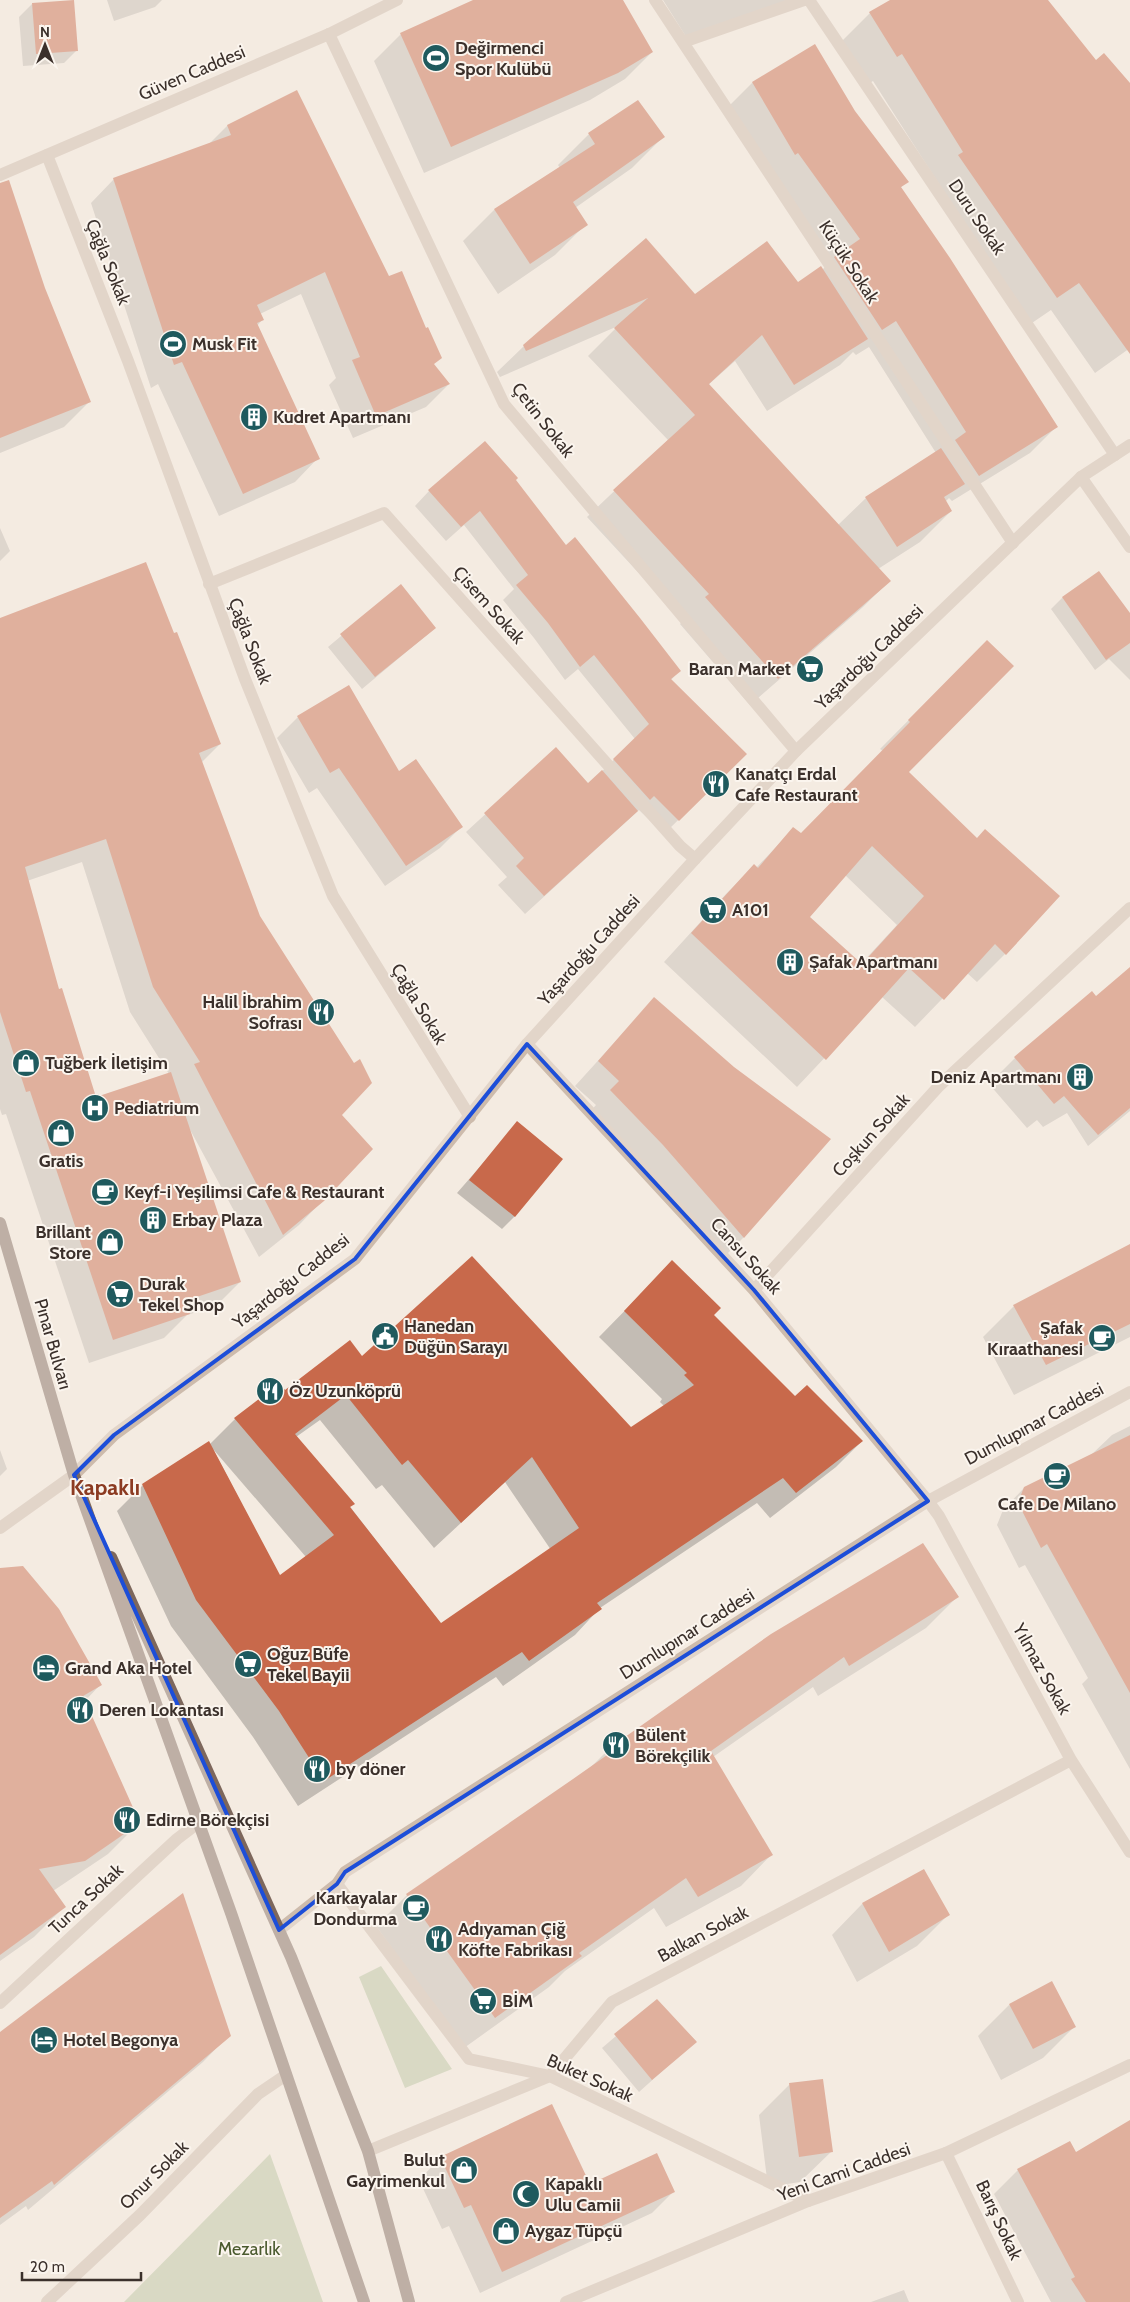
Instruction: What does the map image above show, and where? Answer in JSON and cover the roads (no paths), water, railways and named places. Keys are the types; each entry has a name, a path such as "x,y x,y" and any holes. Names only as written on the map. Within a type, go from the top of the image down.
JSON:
{"main road":[{"name":"Pınar Bulvarı","path":"0,1223 74,1475"},
{"path":"74,1475 198,1823 364,2302"},
{"path":"74,1475 279,1930 368,2150 409,2302"}],"street":[{"name":"Güven Caddesi","path":"0,175 329,34 397,0"},
{"name":"Küçük Sokak","path":"655,0 1013,543"},
{"path":"683,42 804,0"},
{"name":"Duru Sokak","path":"809,0 1115,455"},
{"name":"Çetin Sokak","path":"329,34 504,404 796,751"},
{"name":"Çağla Sokak","path":"47,155 128,362 209,584 333,896 470,1117"},
{"name":"Yaşardoğu Caddesi","path":"0,1528 74,1475 114,1436 355,1259 528,1044 695,859 796,751 1082,477 1130,444"},
{"path":"1082,477 1130,547"},
{"name":"Çisem Sokak","path":"209,584 384,514 680,846 695,859"},
{"name":"Coşkun Sokak","path":"754,1290 940,1086 1130,908"},
{"name":"Cansu Sokak","path":"528,1044 754,1290 928,1501"},
{"name":"Dumlupınar Caddesi","path":"279,1930 337,1884 345,1872 928,1501 1130,1392"},
{"name":"Yılmaz Sokak","path":"928,1501 939,1516 1072,1760 1130,1852"},
{"name":"Balkan Sokak","path":"368,2150 550,2076 612,2002 1072,1760"},
{"name":"Tunca Sokak","path":"0,2003 177,1839 198,1823"},
{"name":"Buket Sokak","path":"337,1884 469,2059 550,2076 808,2201"},
{"name":"Yeni Cami Caddesi","path":"566,2302 808,2201 946,2153 1130,2065"},
{"name":"Onur Sokak","path":"47,2302 140,2215 258,2094 286,2075"},
{"name":"Barış Sokak","path":"946,2153 1018,2302"}],"place":[{"name":"Değirmenci Spor Kulübü","path":"436,58"},
{"name":"Musk Fit","path":"173,344"},
{"name":"Kudret Apartmanı","path":"254,417"},
{"name":"Baran Market","path":"810,669"},
{"name":"Kanatçı Erdal Cafe Restaurant","path":"716,784"},
{"name":"A101","path":"713,910"},
{"name":"Şafak Apartmanı","path":"790,962"},
{"name":"Halil İbrahim Sofrası","path":"321,1012"},
{"name":"Tuğberk İletişim","path":"26,1063"},
{"name":"Deniz Apartmanı","path":"1080,1077"},
{"name":"Pediatrium","path":"95,1108"},
{"name":"Gratis","path":"61,1133"},
{"name":"Keyf-i Yeşilimsi Cafe & Restaurant","path":"105,1192"},
{"name":"Erbay Plaza","path":"153,1220"},
{"name":"Brillant Store","path":"110,1242"},
{"name":"Durak Tekel Shop","path":"120,1294"},
{"name":"Hanedan Düğün Sarayı","path":"385,1336"},
{"name":"Şafak Kıraathanesi","path":"1102,1338"},
{"name":"Öz Uzunköprü","path":"270,1391"},
{"name":"Cafe De Milano","path":"1057,1476"},
{"name":"Oğuz Büfe Tekel Bayii","path":"248,1664"},
{"name":"Grand Aka Hotel","path":"46,1668"},
{"name":"Deren Lokantası","path":"80,1710"},
{"name":"Bülent Börekçilik","path":"616,1745"},
{"name":"by döner","path":"317,1769"},
{"name":"Edirne Börekçisi","path":"127,1820"},
{"name":"Karkayalar Dondurma","path":"416,1908"},
{"name":"Adıyaman Çiğ Köfte Fabrikası","path":"439,1939"},
{"name":"BİM","path":"483,2001"},
{"name":"Hotel Begonya","path":"44,2040"},
{"name":"Bulut Gayrimenkul","path":"464,2170"},
{"name":"Kapaklı Ulu Camii","path":"526,2194"},
{"name":"Aygaz Tüpçü","path":"506,2231"}],"district":[{"name":"Kapaklı","path":"105,1487"}],"park label":[{"name":"Mezarlık","path":"249,2249"}]}
